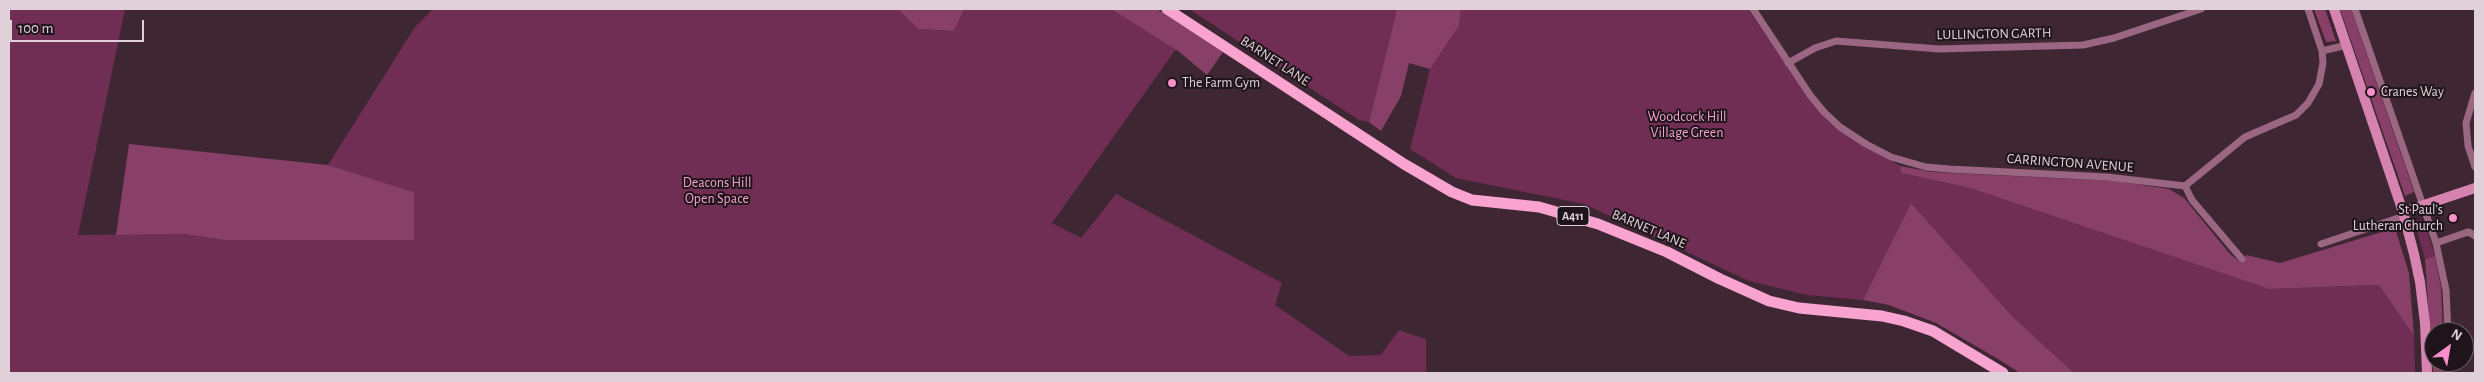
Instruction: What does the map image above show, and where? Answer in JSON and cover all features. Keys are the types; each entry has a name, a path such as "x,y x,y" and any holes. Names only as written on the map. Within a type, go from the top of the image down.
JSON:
{"main road":[{"name":"BARNET LANE","path":"1167,9 1404,164 1452,192 1472,200 1539,207 1598,224 1667,252 1769,301 1800,308 1882,316 1904,321 1932,331 2003,373"}],"street":[{"name":"CARRINGTON AVENUE","path":"1753,9 1810,95 1840,127 1866,144 1902,161 1926,167 2098,176 2184,186"},
{"name":"LULLINGTON GARTH","path":"1788,63 1826,43 1845,40 1939,49 2083,45 2114,38 2200,9"},
{"path":"2242,259 2192,200 2184,186 2245,137 2296,115 2308,103 2319,84 2322,51 2308,9"},
{"path":"2334,9 2403,214 2420,282 2427,373"},
{"path":"2355,9 2436,243 2446,290 2448,322"},
{"path":"2322,51 2347,44"},
{"path":"2475,93 2466,123 2468,146 2475,167"},
{"path":"2321,244 2423,205 2475,188"},
{"path":"2436,243 2470,232 2475,236"}],"green space":[{"name":"Deacons Hill Open Space","path":"9,9 125,9 78,235 184,234 224,240 413,240 414,192 328,165 415,27 433,9 898,9 918,29 954,31 964,9 1111,9 1176,49 1052,223 1081,238 1116,194 1282,283 1275,305 1349,356 1381,355 1399,330 1426,339 1426,373 9,373"},
{"path":"1189,9 1397,9 1369,122 1359,120"},
{"name":"Woodcock Hill Village Green","path":"1461,9 1748,9 1809,99 1829,122 1900,166 1901,173 1970,188 2269,289 2379,285 2414,336 2415,373 2074,373 2013,317 1911,203 1863,300 1807,295 1749,281 1584,204 1456,178 1410,149 1430,69 1459,26"},
{"path":"2420,220 2424,222 2435,256 2425,259 2415,225 2415,221"}],"shaded area":[{"path":"898,9 964,9 954,31 918,29"},
{"path":"1111,9 1157,9 1223,52 1207,75 1178,51"},
{"path":"1397,9 1461,9 1459,26 1430,69 1409,63 1401,96 1381,131 1369,122"},
{"path":"2314,9 2325,9 2336,41 2326,42"},
{"path":"2340,9 2351,9 2414,192 2405,196"},
{"path":"129,144 328,165 414,192 414,240 224,240 184,234 116,235"},
{"path":"1900,166 1932,172 2115,181 2169,189 2184,198 2230,254 2241,263 2246,255 2280,263 2395,228 2409,273 2414,336 2379,285 2269,289 1970,188 1901,173"},
{"path":"1911,203 2013,317 2074,373 2020,373 1936,323 1889,305 1863,300"},
{"path":"2435,256 2441,287 2443,322 2429,322 2425,259"}],"place":[{"name":"The Farm Gym","path":"1172,83"},
{"name":"Cranes Way","path":"2371,92"},
{"name":"St Paul's Lutheran Church","path":"2453,218"}]}
